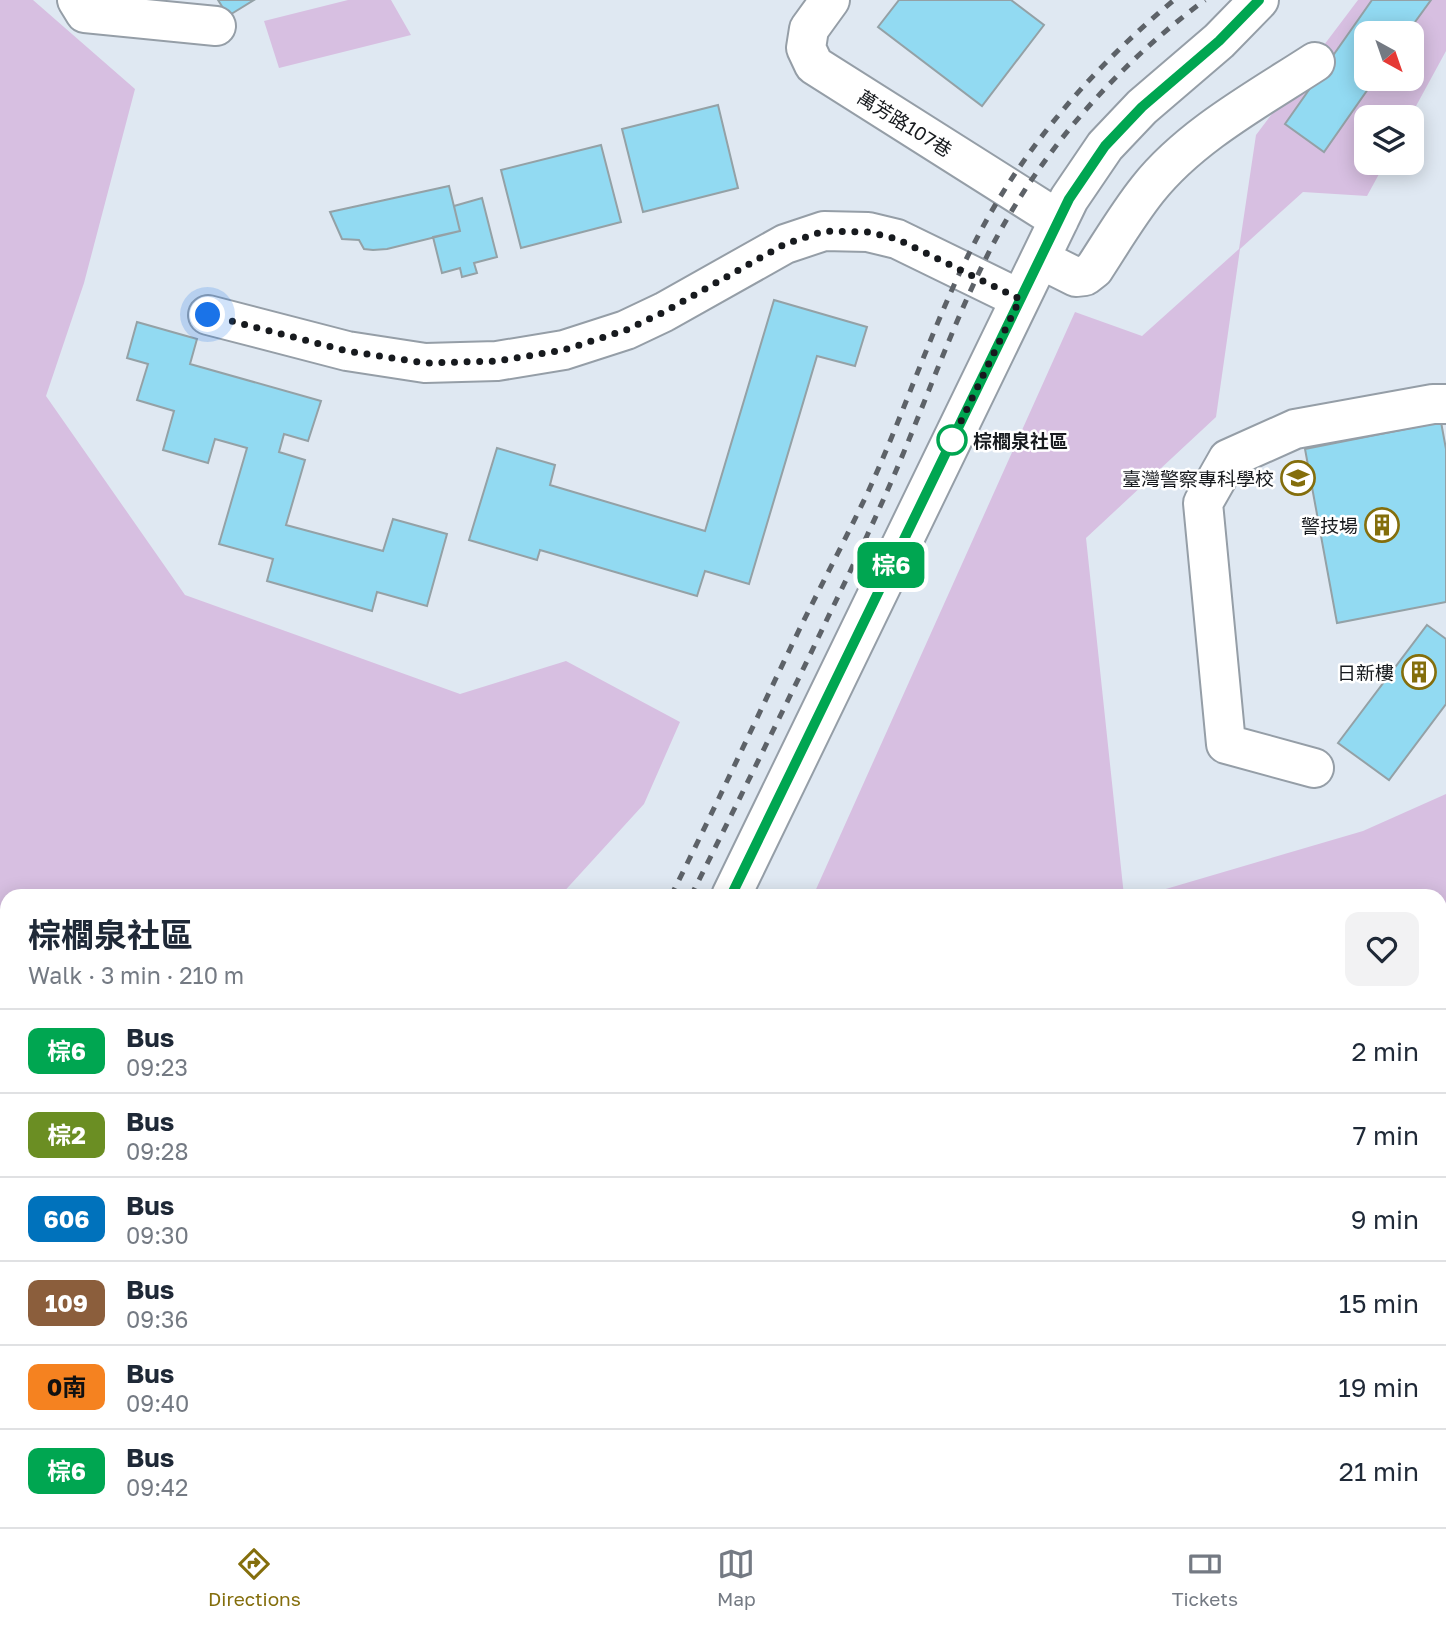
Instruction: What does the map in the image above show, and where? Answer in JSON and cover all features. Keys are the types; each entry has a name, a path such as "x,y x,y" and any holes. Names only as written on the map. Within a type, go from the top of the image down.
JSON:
{"street":[{"path":"77,0 85,13 216,26"},
{"name":"萬芳路107巷","path":"831,0 809,29 806,48 814,65 1059,220"},
{"path":"734,889 1069,199 1105,146 1142,107 1219,41 1259,0"},
{"path":"1040,259 1076,277 1085,276 1094,269 1148,188 1179,157 1214,128 1314,62"},
{"path":"208,315 347,351 425,363 497,361 564,350 626,330 664,312 785,244 824,231 868,232 897,239 1020,299"},
{"path":"1314,768 1226,744 1203,503 1228,459 1295,429 1433,404 1446,404"}],"shaded area":[{"path":"0,0 33,0 135,89 84,283 46,396 185,595 460,694 566,661 680,722 644,804 566,889 0,889"},
{"path":"348,0 391,0 411,35 279,68 264,21"},
{"path":"1358,0 1446,0 1446,51 1417,105 1354,105 1354,175 1378,175 1367,196 1303,192 1240,249 1216,417 1086,538 1123,889 816,889 1075,312 1142,336 1239,249 1256,135"},
{"path":"1446,794 1446,889 1166,889 1363,831"}],"building":[{"path":"218,0 254,0 228,16"},
{"path":"899,0 1011,0 1044,25 982,106 878,27"},
{"path":"1372,0 1431,0 1416,21 1357,21"},
{"path":"1354,26 1354,91 1367,91 1357,105 1354,105 1354,109 1324,152 1285,124"},
{"path":"718,105 738,188 643,212 622,129"},
{"path":"601,145 621,222 521,248 501,170"},
{"path":"449,186 460,231 387,249 364,249 359,240 342,239 330,212"},
{"path":"482,198 497,257 474,263 477,273 462,277 460,268 442,273 433,237 460,231 454,206"},
{"path":"774,300 867,327 855,366 817,356 749,584 705,571 697,596 540,550 537,560 469,540 497,448 555,465 550,485 705,531"},
{"path":"137,322 197,339 190,364 321,401 308,441 284,434 279,452 305,460 286,525 383,551 393,519 447,534 427,606 377,592 372,611 267,581 273,559 219,544 247,448 215,439 208,463 163,450 174,411 137,400 148,364 127,358"},
{"name":"警技場","path":"1441,422 1446,449 1446,602 1337,623 1305,449"},
{"name":"日新樓","path":"1427,625 1446,639 1446,704 1389,780 1338,743"}],"railway":[{"path":"674,889 868,492 949,297 979,234 1019,168 1065,108 1117,52 1174,0"},
{"path":"694,889 863,544 961,313 1010,214 1057,145 1111,82 1173,25 1205,0"}],"bus line":[{"name":"棕6","path":"734,889 1069,199 1105,146 1142,107 1219,41 1259,0"}],"place":[{"name":"棕櫚泉社區","path":"952,440"},
{"name":"臺灣警察專科學校","path":"1298,478"},
{"name":"警技場","path":"1382,525"},
{"name":"日新樓","path":"1419,672"}],"route":[{"path":"208,315 347,351 425,363 497,361 564,350 626,330 664,312 785,244 824,231 868,232 897,239 1020,299 950,444 952,440"}]}
